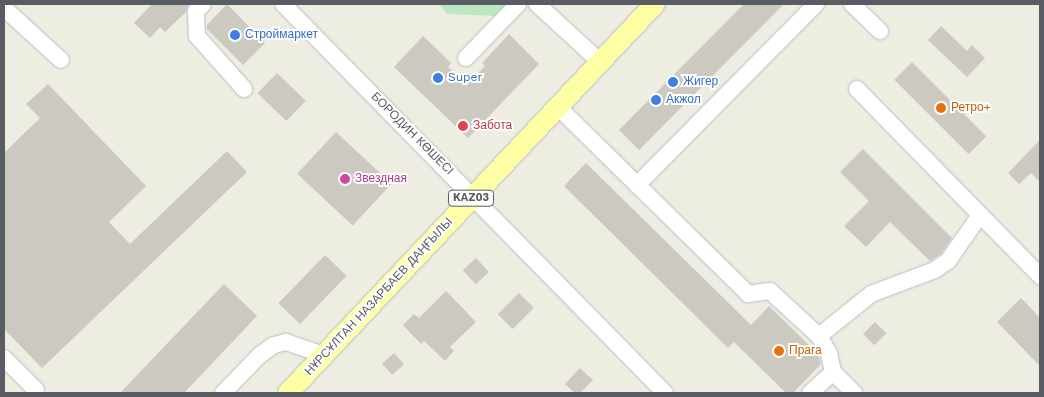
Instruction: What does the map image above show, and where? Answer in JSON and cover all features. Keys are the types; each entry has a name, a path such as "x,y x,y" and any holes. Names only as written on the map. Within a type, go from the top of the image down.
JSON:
{"main road":[{"name":"НҰРСҰЛТАН НАЗАРБАЕВ ДАҢҒЫЛЫ","path":"288,393 655,4"}],"street":[{"path":"203,4 196,11 197,36 244,89"},
{"path":"466,58 518,4"},
{"path":"537,4 600,62"},
{"path":"637,185 816,4"},
{"path":"852,4 880,31"},
{"name":"БОРОДИН КӨШЕСІ","path":"290,6 665,393"},
{"path":"4,8 61,60"},
{"path":"857,89 1040,276"},
{"path":"558,107 748,294 770,291 819,336 829,353 833,372 854,393"},
{"path":"819,336 870,294 935,270 948,260 980,215"},
{"path":"223,393 260,354 274,345 286,342 324,355"},
{"path":"4,358 36,390"},
{"path":"810,393 833,372"}],"green space":[{"path":"438,4 509,4 497,16 448,14"}],"building":[{"path":"152,4 189,4 186,12 165,32 160,27 150,38 134,23"},
{"name":"Строймаркет","path":"227,4 265,43 243,65 207,29 207,25"},
{"path":"744,4 784,4 639,150 619,130"},
{"path":"941,26 967,51 972,45 985,58 967,77 928,40"},
{"path":"509,34 539,64 468,138 394,67 423,36 451,63 448,67 467,85 485,66 482,63"},
{"name":"Ретро+","path":"912,62 986,136 969,154 894,80"},
{"path":"277,73 306,101 286,121 258,93"},
{"path":"48,84 146,186 109,222 130,244 227,151 247,172 42,368 4,329 4,153 40,118 26,104"},
{"name":"Звездная","path":"336,132 392,184 353,226 297,174"},
{"path":"1040,140 1040,182 1031,173 1019,184 1008,173"},
{"path":"863,149 952,238 941,254 930,261 890,222 866,247 844,226 869,201 840,172"},
{"path":"586,163 751,325 769,306 818,354 821,364 793,393 786,393 734,342 728,348 564,186"},
{"path":"325,255 347,276 300,324 278,303"},
{"path":"476,258 489,272 476,284 463,270"},
{"path":"224,284 257,316 184,393 120,393"},
{"path":"446,291 476,322 450,347 454,351 445,361 424,341 421,344 403,325 414,314 419,318"},
{"path":"519,293 534,308 513,329 498,314"},
{"path":"1021,298 1040,318 1040,366 997,322"},
{"path":"875,322 886,333 874,345 863,334"},
{"path":"394,353 404,364 392,375 382,364"},
{"path":"580,368 593,380 580,393 575,393 565,384"}],"place":[{"name":"Строймаркет","path":"235,35"},
{"name":"Super","path":"438,78"},
{"name":"Жигер","path":"673,82"},
{"name":"Акжол","path":"656,100"},
{"name":"Ретро+","path":"941,108"},
{"name":"Забота","path":"463,126"},
{"name":"Звездная","path":"345,179"},
{"name":"Прага","path":"779,351"}]}
